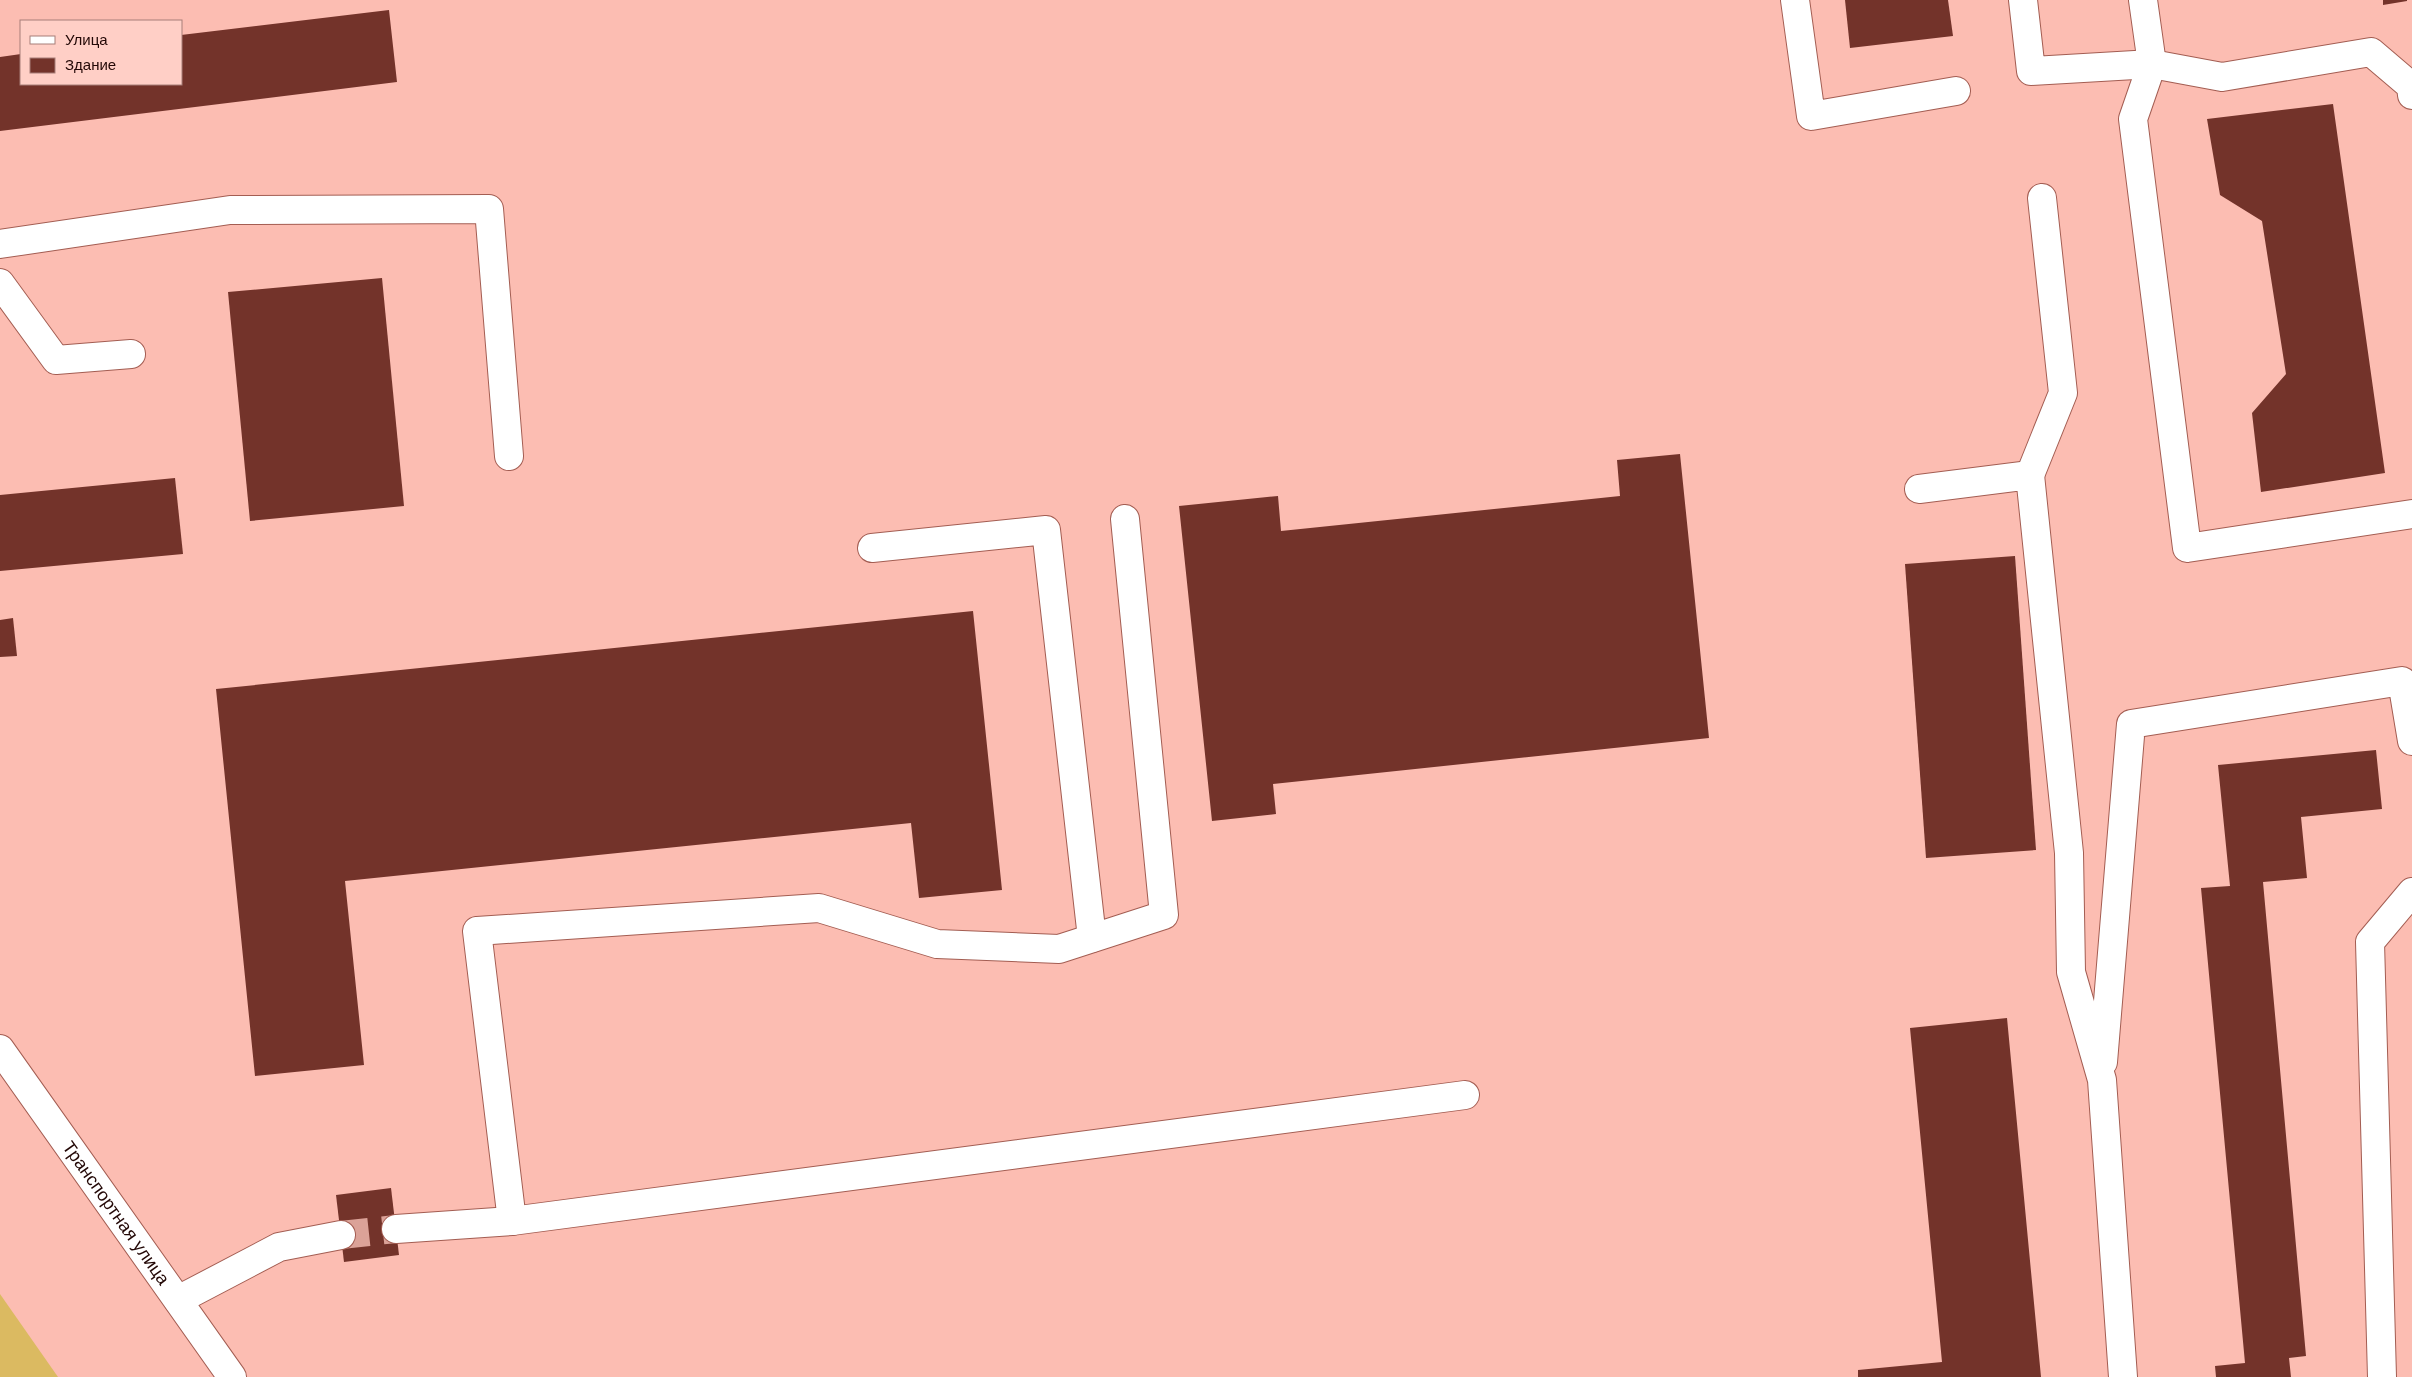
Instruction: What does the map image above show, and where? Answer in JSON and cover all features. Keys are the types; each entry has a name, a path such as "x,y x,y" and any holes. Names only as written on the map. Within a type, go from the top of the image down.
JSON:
{"street":[{"path":"1795,0 1811,116 1956,91"},
{"path":"2022,0 2031,71 2152,64 2222,77 2371,52 2411,86 2412,95"},
{"path":"2143,0 2152,64 2133,119 2187,548 2412,514"},
{"path":"2042,198 2063,393 2030,475 2069,853 2071,972 2102,1080"},
{"path":"0,244 230,210 489,209 509,456"},
{"path":"0,283 56,360 131,354"},
{"path":"1919,489 2030,475"},
{"path":"512,1221 477,931 819,908 937,944 1059,949 1164,915 1125,519"},
{"path":"872,548 1046,530 1092,938"},
{"path":"2123,1377 2102,1080 2131,724 2402,681 2412,741"},
{"path":"2382,1377 2370,942 2412,892"},
{"name":"Транспортная улица","path":"0,1049 232,1377"},
{"path":"396,1229 512,1221 1465,1095"},
{"path":"178,1300 280,1247 341,1235"}],"shaded area":[{"path":"0,1294 58,1377 0,1377"}],"building":[{"path":"1845,0 1948,0 1953,36 1850,48"},
{"path":"2383,0 2407,0 2407,1 2383,5"},
{"path":"389,10 397,82 0,131 0,57 20,54 20,85 182,85 182,35"},
{"path":"2333,104 2385,473 2261,492 2252,413 2286,374 2262,221 2220,195 2207,119"},
{"path":"382,278 404,506 250,521 228,292"},
{"path":"1680,454 1709,738 1273,784 1276,814 1212,821 1179,506 1278,496 1281,531 1620,496 1617,460"},
{"path":"175,478 183,554 0,571 0,495"},
{"path":"2015,556 2036,850 1926,858 1905,564"},
{"path":"973,611 1002,890 919,898 911,823 345,881 364,1065 255,1076 216,689"},
{"path":"13,618 17,656 0,657 0,620"},
{"path":"2376,750 2382,809 2301,817 2307,878 2263,882 2306,1356 2289,1358 2291,1377 2216,1377 2215,1366 2245,1363 2201,888 2230,886 2218,765"},
{"path":"2007,1018 2041,1377 1858,1377 1858,1370 1942,1362 1910,1028"},
{"path":"391,1188 399,1255 344,1262 336,1195"}],"tunnel":[{"path":"341,1235 396,1229"}]}
